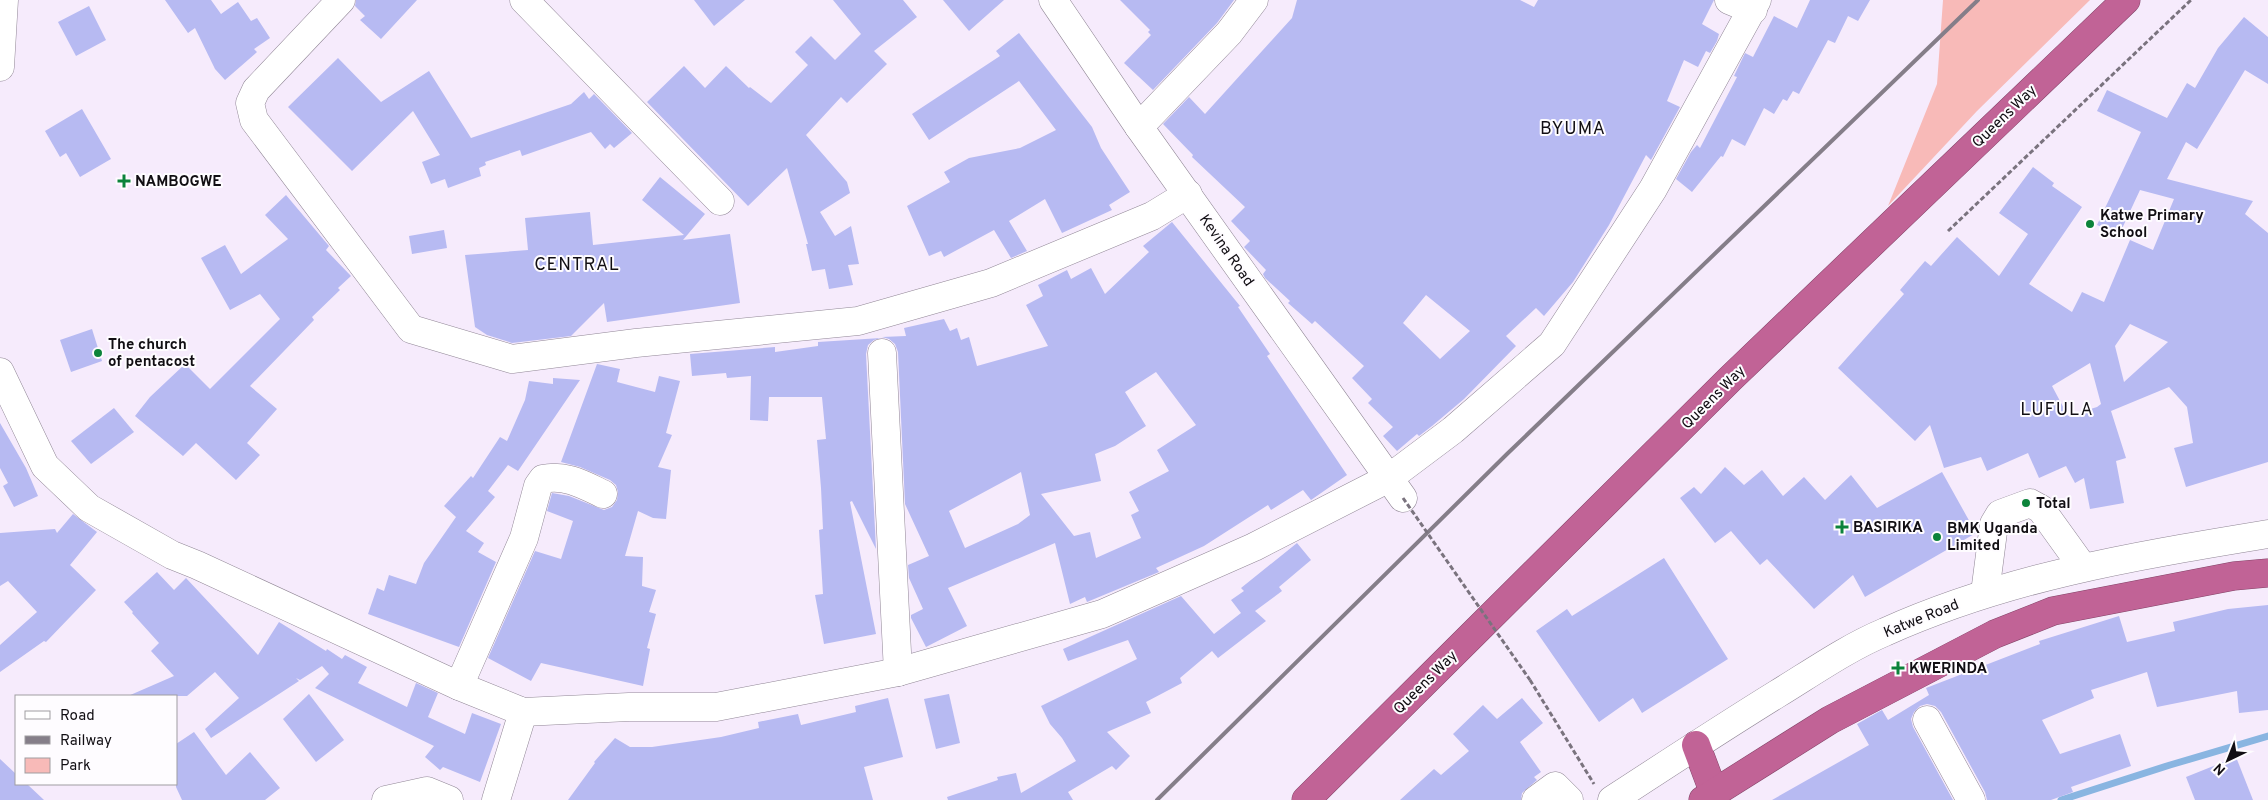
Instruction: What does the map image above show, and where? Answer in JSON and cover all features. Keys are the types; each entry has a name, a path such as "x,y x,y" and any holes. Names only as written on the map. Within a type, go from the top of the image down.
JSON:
{"highway":[{"name":"Queens Way","path":"1306,800 1730,379 2126,0"},
{"path":"1696,744 1708,796 1830,720 1939,662 2012,627 2053,611 2234,576 2268,573"}],"street":[{"path":"0,67 4,0"},
{"path":"341,0 256,90 250,103 254,120 411,328 512,359 636,343 858,321 991,283 1144,219 1188,194"},
{"path":"524,0 720,201"},
{"name":"Kevina Road","path":"1053,0 1139,127 1396,488"},
{"path":"1139,127 1205,59 1254,0"},
{"path":"0,372 45,466 89,508 172,556 197,565 459,686 523,712 629,707 716,707 898,672 1102,614 1254,547 1396,488 1454,430 1552,344 1653,189 1746,3"},
{"path":"882,353 898,672"},
{"path":"459,686 524,538 538,486 543,479 552,477 572,480 603,494"},
{"path":"1985,593 1994,524 2000,514 2030,503 2041,509 2082,566"},
{"name":"Katwe Road","path":"1605,796 1696,744 1839,655 1885,632 1985,593 2082,566 2268,534"},
{"path":"496,800 523,712"},
{"path":"1927,720 1972,800"},
{"path":"1536,800 1555,786 1569,800"},
{"path":"386,800 427,791 449,800"}],"path":[{"path":"1948,231 2191,0"},
{"path":"1396,488 1530,680 1605,796"}],"green space":[{"path":"1943,0 2090,0 1977,111 1888,206 1937,84"}],"building":[{"path":"165,0 211,0 221,14 238,2 251,21 257,18 270,38 254,49 257,52 225,80 215,69 195,28 188,33"},
{"path":"356,0 417,0 381,39 360,20 365,16 355,6"},
{"path":"694,0 745,0 714,26"},
{"path":"833,0 903,0 917,17 874,51 887,64 847,103 841,97 806,135 847,182 850,193 820,212 835,236 851,226 859,264 848,265 853,285 829,289 825,269 812,271 806,244 808,244 787,168 748,206 647,102 684,66 705,88 726,66 749,88 771,103 808,65 795,52 811,36 835,60 861,34"},
{"path":"943,0 1004,0 969,31"},
{"path":"1120,0 1234,0 1217,23 1153,90 1124,63 1151,35 1148,32 1150,30"},
{"path":"1297,0 1520,0 1534,7 1538,0 1714,0 1702,24 1719,34 1717,41 1710,53 1706,51 1698,67 1684,60 1667,101 1680,107 1651,160 1646,155 1609,225 1573,282 1544,316 1536,308 1506,336 1516,346 1464,399 1432,426 1419,436 1417,434 1397,451 1383,436 1393,427 1368,403 1372,399 1352,378 1364,366 1315,321 1312,324 1288,303 1290,301 1265,278 1263,274 1266,270 1244,247 1250,241 1231,221 1245,207 1192,157 1193,155 1163,124 1189,97 1205,114 1292,18","holes":["1426,295 1470,331 1440,359 1403,323"]},
{"path":"1810,0 1870,0 1858,21 1848,16 1835,43 1828,40 1799,94 1793,91 1787,101 1783,99 1774,114 1764,108 1745,146 1732,139 1723,157 1721,156 1692,192 1676,179 1691,152 1697,145 1700,148 1737,77 1734,76 1745,53 1753,57 1774,16 1797,28"},
{"path":"89,6 106,40 76,56 58,22"},
{"path":"2244,17 2268,37 2268,84 2245,70 2197,149 2186,142 2167,179 2253,201 2245,214 2268,233 2268,462 2186,487 2174,448 2193,443 2187,407 2169,387 2111,411 2126,458 2116,461 2124,503 2090,509 2084,478 2075,483 2066,466 2039,478 2028,453 1987,471 1981,457 1944,468 1930,425 1915,441 1838,368 1904,294 1900,290 1925,261 1931,266 1957,237 1999,276 2028,234 1999,213 2033,167 2054,183 2052,186 2082,207 2029,284 2072,312 2082,292 2104,302 2130,240 2153,250 2174,199 2140,190 2119,235 2097,225 2141,132 2097,111 2107,90 2167,118 2187,83 2195,88 2218,48","holes":["2130,324 2168,342 2124,382 2115,346","2090,363 2101,404 2068,416 2052,386"]},
{"path":"1019,33 1092,127 1101,148 1130,192 1109,205 1112,210 1062,233 1045,199 1009,221 1027,251 1011,258 994,230 944,257 941,251 929,256 907,206 950,182 944,172 969,158 1020,148 1056,130 1019,81 929,140 912,114 1000,56 996,51"},
{"path":"338,58 381,102 429,71 471,138 571,104 584,92 589,99 594,94 632,133 614,148 610,144 605,149 591,132 522,156 520,150 485,162 486,165 479,168 481,176 448,188 445,179 431,184 422,162 440,155 413,111 352,171 288,107"},
{"path":"82,109 111,159 80,177 66,153 60,157 45,131"},
{"path":"660,177 705,214 683,240 730,234 740,303 607,322 604,303 571,336 512,343 487,335 475,327 465,255 528,250 525,218 590,212 593,245 684,235 642,200"},
{"path":"286,195 329,246 326,250 351,276 338,288 340,290 312,317 314,320 250,386 277,409 247,443 260,455 236,480 196,443 183,456 135,416 150,397 185,364 210,389 280,319 260,294 230,310 201,258 225,245 241,274 288,239 265,215"},
{"path":"1172,222 1240,306 1238,307 1270,354 1267,356 1347,475 1311,500 1303,490 1271,510 1268,505 1204,546 1156,568 1159,572 1087,602 1085,597 1070,604 1055,543 948,588 967,626 926,647 911,618 911,615 923,609 909,578 908,565 929,556 905,504 898,352 895,344 889,339 882,337 906,336 904,328 944,319 950,331 957,328 961,340 969,337 977,366 1048,346 1026,305 1043,296 1038,285 1067,270 1071,279 1091,268 1105,294 1149,252 1143,246","holes":["1156,372 1196,425 1157,450 1169,471 1129,492 1139,511 1131,515 1141,538 1096,558 1090,532 1074,536 1041,494 1101,481 1095,454 1115,446 1146,426 1125,392","1021,472 1030,515 1018,524 965,548 949,511"]},
{"path":"444,230 447,248 412,254 409,236"},
{"path":"92,329 102,361 71,372 60,340"},
{"path":"881,338 874,340 868,345 866,354 876,549 852,501 850,502 876,634 824,644 815,595 823,594 819,530 823,529 817,440 826,439 822,397 769,397 768,421 750,420 751,376 727,378 726,373 692,376 690,354 775,347 775,352 818,346 818,342"},
{"path":"597,364 620,369 617,382 655,392 659,376 680,381 666,433 672,435 658,467 671,470 666,519 653,518 638,511 625,556 643,557 642,586 656,590 649,612 656,614 647,648 650,649 643,686 541,663 531,681 488,658 535,551 561,559 573,521 547,511 552,493 569,496 604,510 612,507 617,500 618,492 616,485 610,480 580,467 561,462"},
{"path":"553,378 580,380 518,471 508,465 488,491 495,497 466,531 484,543 478,552 496,562 459,647 368,614 377,588 384,591 389,575 416,584 424,563 456,517 444,506 471,476 473,478 500,437 507,441 525,400 529,381 553,384"},
{"path":"114,408 134,432 91,464 71,441"},
{"path":"0,423 26,468 38,496 14,507 3,486 8,483 0,468"},
{"path":"1725,467 1744,485 1762,470 1783,496 1804,477 1825,500 1851,475 1877,508 1942,472 1976,533 1865,597 1853,575 1814,609 1767,559 1760,565 1731,531 1715,543 1680,498 1694,487 1701,494"},
{"path":"73,514 97,532 70,565 96,590 46,642 44,641 0,672 0,645 37,612 8,581 0,586 0,533 55,529 57,533"},
{"path":"1297,543 1311,560 1279,587 1282,591 1255,611 1266,621 1218,658 1212,651 1180,678 1182,683 1146,702 1151,713 1107,732 1130,756 1116,770 1112,766 1068,792 1073,800 948,800 947,797 998,780 997,777 1016,773 1021,793 1076,761 1062,738 1050,724 1041,706 1137,659 1128,640 1068,661 1063,649 1181,596 1214,634 1241,613 1231,600 1244,591 1241,588"},
{"path":"1664,558 1728,659 1642,713 1633,698 1599,722 1536,631 1567,609 1572,616"},
{"path":"157,572 174,590 186,578 258,655 279,622 326,651 327,649 342,659 345,655 367,667 358,683 407,707 416,683 438,693 428,717 465,734 472,713 501,724 480,782 443,767 440,770 425,757 434,746 315,688 329,674 322,666 300,680 296,678 299,681 211,738 205,729 239,698 215,672 187,696 130,695 174,676 151,651 159,643 124,602"},
{"path":"2268,605 2268,710 2239,713 2237,691 2157,707 2147,672 2091,690 2094,698 2042,720 2060,754 2120,734 2131,766 2071,787 2073,792 2051,800 1987,800 1985,792 1941,712 1935,706 1927,704 1920,706 1914,712 1911,719 1913,727 1953,800 1772,800 1869,745 1857,724 1882,710 1888,720 1929,695 1926,688 2040,644 2039,641 2119,616 2127,642 2175,631 2173,622 2228,609"},
{"path":"309,694 344,740 316,762 283,719"},
{"path":"949,694 960,743 936,749 924,699"},
{"path":"888,698 903,757 864,767 873,800 568,800 594,762 615,738 630,747 652,747 721,737 759,728 758,722 798,714 801,725 856,712 855,706"},
{"path":"1522,698 1543,723 1520,742 1541,772 1534,777 1537,780 1522,793 1521,800 1400,800 1434,769 1441,775 1469,751 1453,734 1483,705 1497,719"},
{"path":"194,732 226,775 250,752 280,788 265,800 182,800 176,787 178,785 178,743"},
{"path":"2236,757 2253,800 2195,800 2186,777"},
{"path":"0,759 15,773 15,785 28,785 44,800 0,800"}],"waterway":[{"path":"2061,800 2268,736"}],"railway":[{"path":"1157,800 1507,454 1978,0"}],"place":[{"name":"NAMBOGWE","path":"124,181"},
{"name":"Katwe Primary School","path":"2090,224"},
{"name":"The church of pentacost","path":"98,353"},
{"name":"Total","path":"2026,503"},
{"name":"BASIRIKA","path":"1842,527"},
{"name":"BMK Uganda Limited","path":"1937,537"},
{"name":"KWERINDA","path":"1898,668"}],"district":[{"name":"BYUMA","path":"1573,128"},
{"name":"CENTRAL","path":"577,264"},
{"name":"LUFULA","path":"2057,409"}]}
